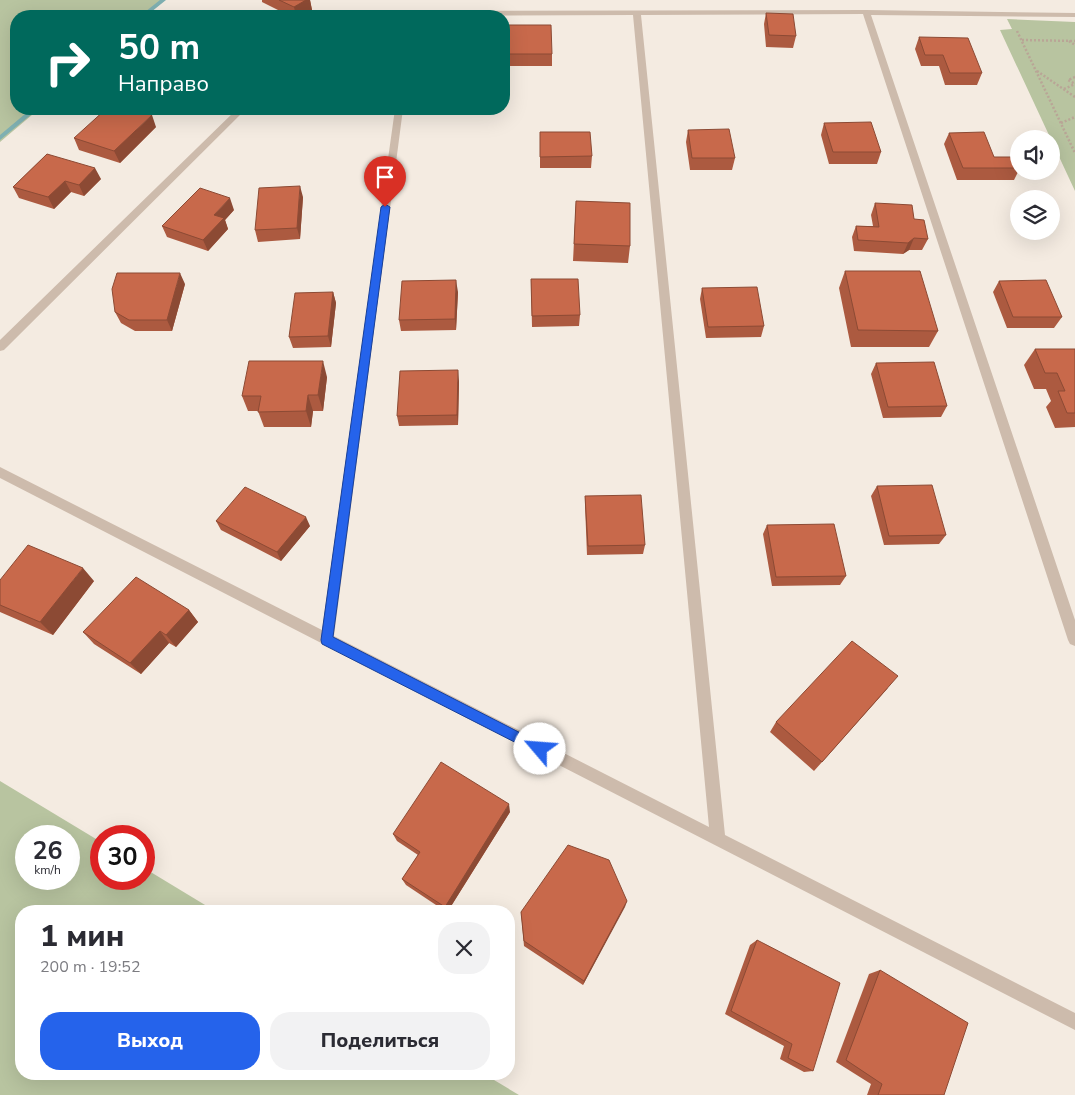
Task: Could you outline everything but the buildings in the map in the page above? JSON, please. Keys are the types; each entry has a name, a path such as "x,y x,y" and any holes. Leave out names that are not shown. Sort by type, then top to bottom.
{"street":[{"path":"866,12 1075,640"},
{"path":"510,14 866,12 1075,15"},
{"path":"637,13 718,840"},
{"path":"0,347 236,115"},
{"path":"327,640 398,115"},
{"path":"0,472 1075,1022"}],"path":[{"path":"1008,13 1075,153"},
{"path":"1022,40 1075,40"},
{"path":"1068,40 1075,44"},
{"path":"1036,71 1075,97"},
{"path":"1075,77 1068,80 1075,84"},
{"path":"1064,89 1075,84"},
{"path":"1061,123 1075,117"}],"green space":[{"path":"0,0 165,0 153,10 10,10 10,115 32,115 0,142"},
{"path":"1007,19 1075,22 1075,191 1060,159 1060,130 1047,130 1000,30 1012,29"},
{"path":"0,781 73,825 15,825 15,890 80,890 80,829 90,835 90,890 155,890 155,875 205,905 15,905 15,1080 494,1080 519,1095 0,1095"}],"waterway":[{"path":"150,10 163,0"},
{"path":"0,138 28,115"}],"route":[{"path":"385,207 327,640 540,749"}]}
